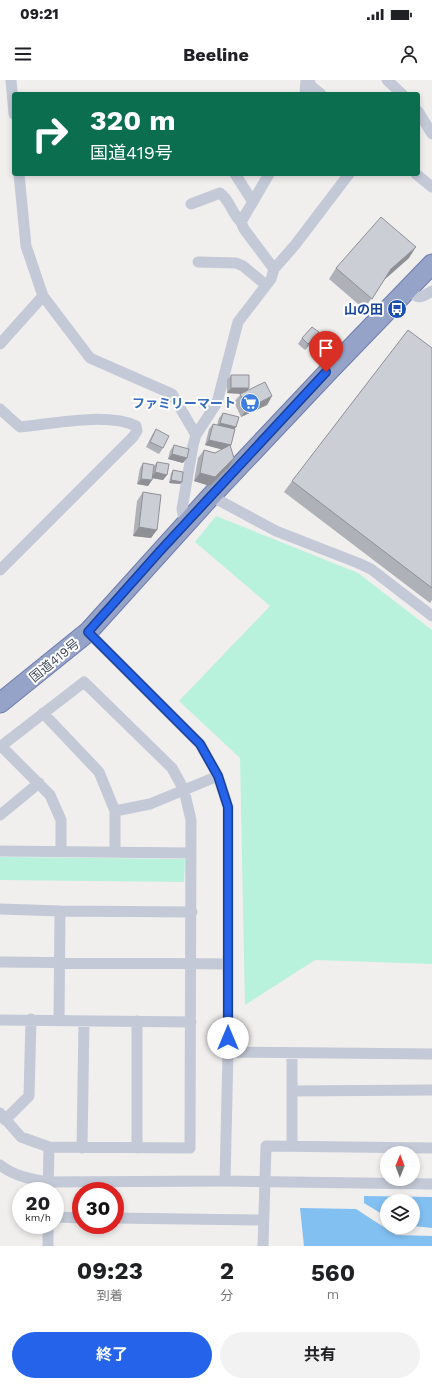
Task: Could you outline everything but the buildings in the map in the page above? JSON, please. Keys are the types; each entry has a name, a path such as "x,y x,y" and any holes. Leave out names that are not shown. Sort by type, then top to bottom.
{"highway":[{"name":"国道419号","path":"0,703 88,632 185,524 326,372 432,264"}],"street":[{"path":"11,80 12,92"},
{"path":"304,92 307,80"},
{"path":"307,80 311,86 318,92"},
{"path":"387,80 400,92"},
{"path":"420,114 432,134"},
{"path":"19,176 26,246 43,296 90,358 172,394 196,435"},
{"path":"236,176 253,202"},
{"path":"242,222 268,176"},
{"path":"185,524 182,509 193,445 196,435 218,399 238,322 271,279 274,269 295,245 347,176"},
{"path":"418,176 432,187"},
{"path":"191,204 220,193 224,195 237,218 242,222 244,229 274,269"},
{"path":"198,262 236,263 243,266 266,285"},
{"path":"408,290 416,297 420,298 432,291"},
{"path":"0,344 43,296"},
{"path":"0,409 20,427 109,419 136,426 137,431 133,437 0,570"},
{"path":"211,496 276,531 371,569 432,616"},
{"path":"88,632 200,744 218,776 228,807 228,1052 225,1181"},
{"path":"31,1019 29,1096 3,1116 21,1137 49,1147 190,1148 192,912 191,820 184,790 172,768 84,682 1,746 50,795 61,820 62,852"},
{"path":"43,713 99,772 115,811 115,852"},
{"path":"115,811 150,804 218,776"},
{"path":"0,815 39,783"},
{"path":"0,851 191,854"},
{"path":"0,909 192,912"},
{"path":"59,1020 60,911"},
{"path":"0,962 228,964"},
{"path":"0,1020 31,1019 191,1022"},
{"path":"82,1148 84,1020"},
{"path":"137,1021 137,1148"},
{"path":"228,1052 432,1054"},
{"path":"292,1053 292,1146"},
{"path":"292,1091 432,1090"},
{"path":"263,1246 266,1146 432,1148"},
{"path":"48,1182 49,1147"},
{"path":"0,1165 6,1170 37,1182"},
{"path":"64,1186 225,1181 432,1184"},
{"path":"124,1218 264,1220"},
{"path":"48,1234 48,1246"}],"green space":[{"path":"216,516 358,573 432,630 432,964 315,960 245,1005 240,758 179,701 270,606 195,542"},
{"path":"0,857 185,859 184,882 0,880"}],"water":[{"path":"364,1196 380,1196 380,1213 364,1203"},
{"path":"420,1197 432,1197 432,1228 420,1227"},
{"path":"300,1208 356,1209 380,1225 380,1234 432,1236 432,1246 304,1246"}],"place":[{"name":"山の田","path":"397,309"},
{"name":"ファミリーマート","path":"250,403"}],"route":[{"path":"228,1038 228,807 218,776 200,744 88,632 160,551 326,372"}]}
